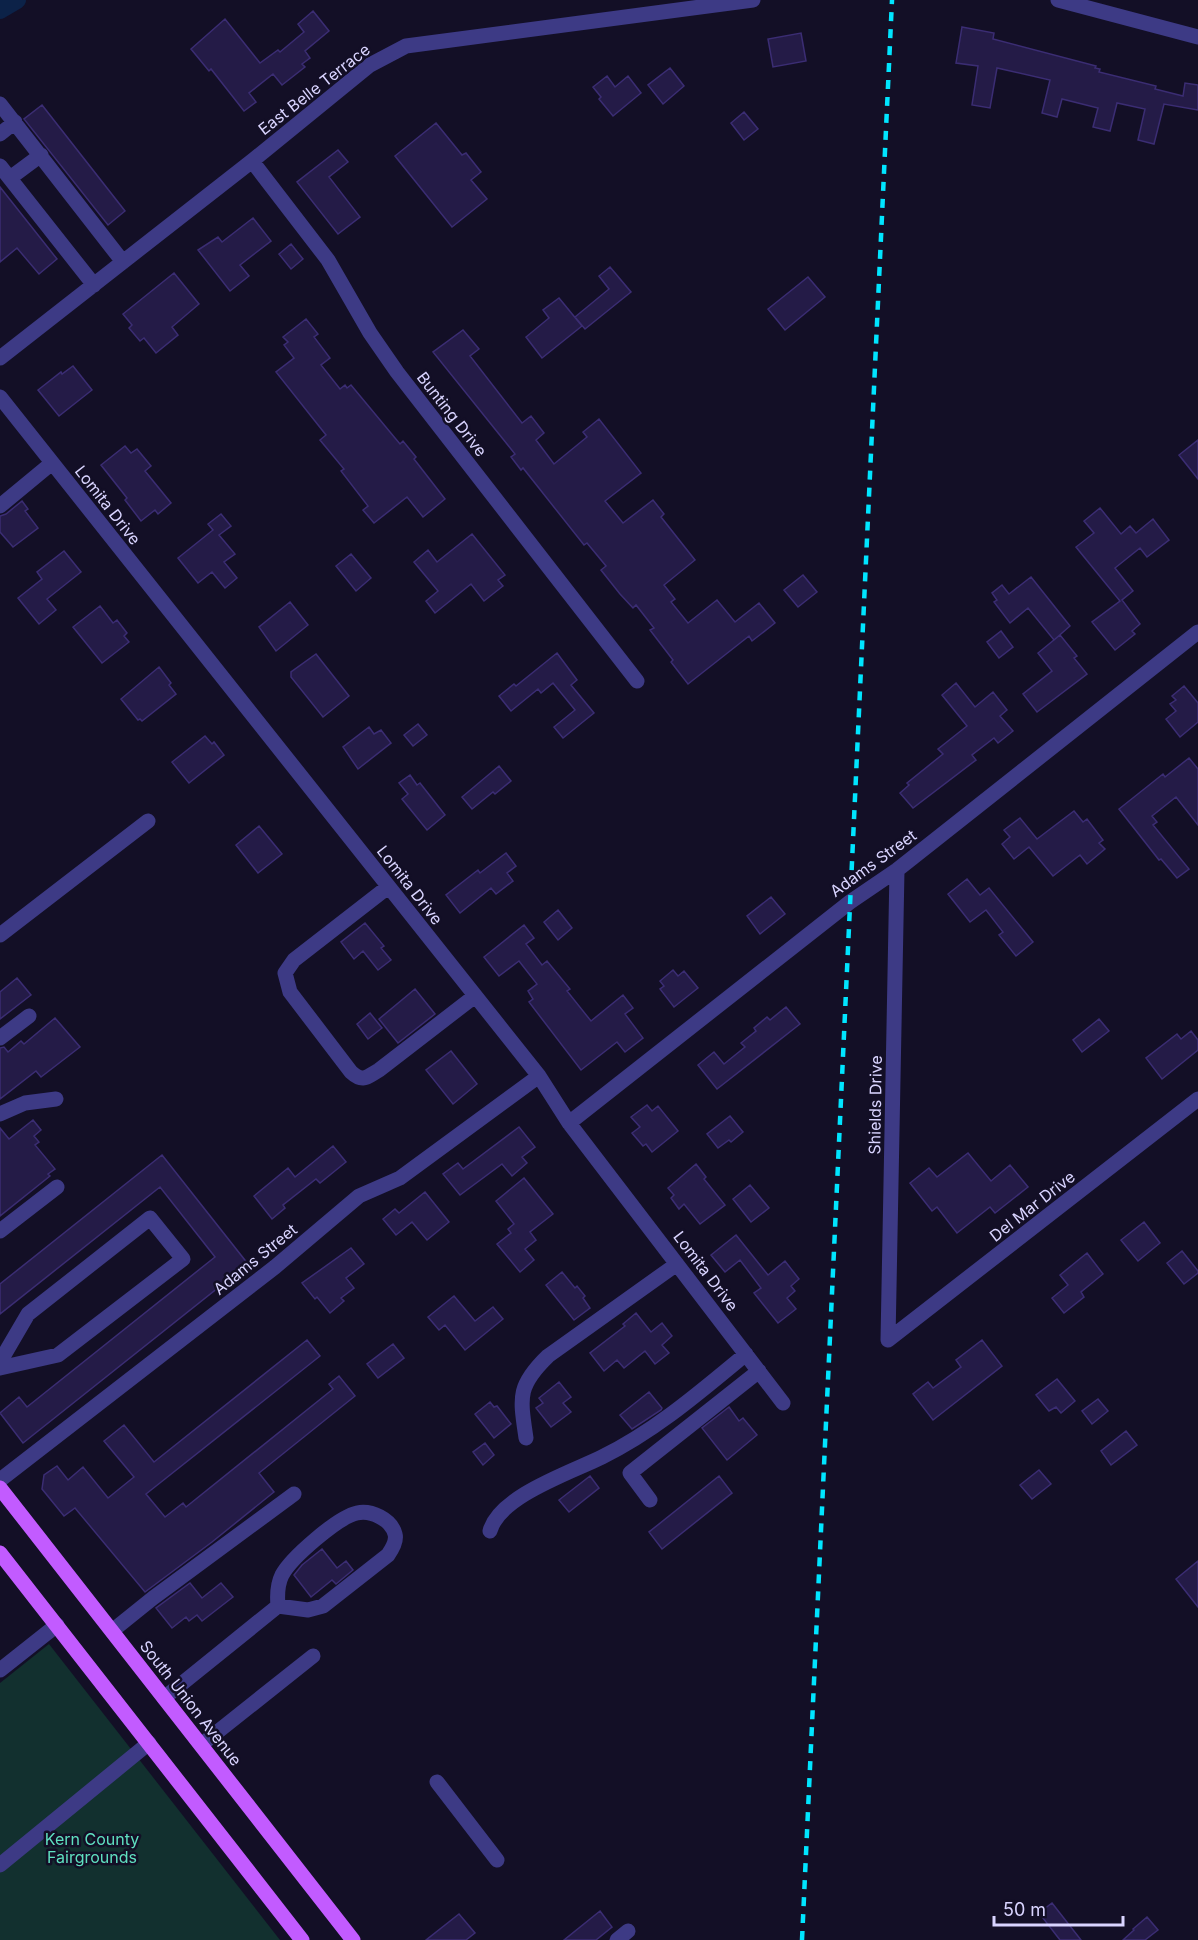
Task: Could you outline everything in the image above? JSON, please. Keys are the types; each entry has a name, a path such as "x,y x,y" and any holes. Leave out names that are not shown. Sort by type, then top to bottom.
{"main road":[{"name":"South Union Avenue","path":"0,1488 353,1940"},
{"path":"2,1558 57,1625 302,1940"}],"street":[{"name":"East Belle Terrace","path":"0,358 252,161 370,65 406,46 753,0"},
{"path":"1058,0 1198,37"},
{"path":"0,104 123,262"},
{"path":"0,134 15,122"},
{"path":"10,178 41,155"},
{"name":"Bunting Drive","path":"252,161 328,260 370,333 397,372 637,681"},
{"path":"0,166 94,285"},
{"name":"Lomita Drive","path":"0,397 538,1076 569,1123 783,1403"},
{"path":"0,506 52,463"},
{"name":"Adams Street","path":"569,1123 850,902 897,870 1198,632"},
{"path":"0,935 148,821"},
{"name":"Shields Drive","path":"888,1340 897,870"},
{"path":"388,887 294,960 285,973 290,992 351,1072 358,1078 365,1078 379,1070 475,996"},
{"path":"0,1038 29,1016"},
{"name":"Adams Street","path":"0,1480 275,1267 359,1196 400,1178 538,1076"},
{"path":"0,1114 25,1103 56,1099"},
{"name":"Del Mar Drive","path":"888,1340 1198,1099"},
{"path":"0,1231 57,1186"},
{"path":"0,1362 28,1314 150,1218 183,1259 58,1355 0,1368"},
{"path":"526,1438 521,1404 524,1387 533,1371 548,1356 677,1264"},
{"path":"490,1531 492,1523 526,1494 552,1479 639,1438 746,1354"},
{"path":"650,1500 630,1473 759,1371"},
{"path":"112,1631 294,1494"},
{"path":"164,1698 278,1606 308,1610 330,1602 388,1555 394,1545 395,1535 391,1527 384,1519 372,1514 358,1513 344,1518 326,1530 283,1573 278,1585 278,1606"},
{"path":"0,1670 57,1625"},
{"path":"201,1745 313,1656"},
{"path":"0,1865 149,1743"},
{"path":"437,1782 497,1860"}],"green space":[{"name":"Kern County Fairgrounds","path":"49,1644 280,1940 0,1940 0,1683"}],"building":[{"path":"313,11 329,31 305,51 310,58 302,64 305,67 282,85 273,74 249,93 256,102 244,111 211,69 209,71 191,49 225,19 260,63 278,50 280,52 304,32 298,24"},
{"path":"962,27 994,33 993,39 1096,66 1095,68 1100,69 1099,72 1156,86 1155,89 1183,96 1185,83 1198,85 1198,110 1164,104 1154,144 1138,140 1145,109 1117,103 1110,131 1093,127 1098,108 1062,99 1057,117 1042,113 1050,80 997,68 990,108 972,105 978,66 956,63"},
{"path":"801,33 806,61 773,67 768,39"},
{"path":"670,68 684,86 663,104 648,85"},
{"path":"607,76 615,87 628,76 641,93 613,116 599,99 601,97 593,87"},
{"path":"42,105 125,211 108,225 24,119"},
{"path":"744,112 758,129 744,140 731,123"},
{"path":"436,123 462,155 466,153 481,172 471,180 487,199 452,227 395,156"},
{"path":"338,150 348,162 329,177 360,217 338,234 297,182"},
{"path":"0,187 57,259 39,274 17,248 0,262"},
{"path":"253,218 271,241 240,265 249,276 230,291 198,250 218,237 222,242"},
{"path":"291,244 303,259 291,269 279,254"},
{"path":"610,267 631,292 585,329 575,317 609,289 599,276"},
{"path":"174,273 199,304 172,327 178,335 156,353 144,338 140,341 129,328 132,325 123,314"},
{"path":"808,277 825,297 785,330 768,309"},
{"path":"559,298 582,326 542,358 526,337 549,318 543,310"},
{"path":"306,319 318,334 314,337 330,358 321,365 340,389 345,385 347,388 351,385 400,444 403,441 445,499 423,517 407,497 374,523 363,510 368,506 341,471 344,469 320,440 326,435 276,372 294,358 284,345 288,342 283,337"},
{"path":"463,330 479,349 470,356 522,423 531,416 544,433 536,440 554,464 587,437 583,432 599,419 641,473 605,501 623,523 653,500 664,514 661,517 695,560 664,585 675,599 671,602 688,623 717,600 735,622 759,603 775,623 752,641 749,636 688,684 650,630 654,628 636,605 633,608 620,594 601,570 606,566 587,543 584,545 523,468 521,470 511,457 515,454 433,352"},
{"path":"73,366 92,390 59,416 38,390 61,372 62,374"},
{"path":"1198,440 1198,479 1179,455"},
{"path":"125,446 131,453 137,449 151,466 145,471 171,503 158,514 155,510 141,521 125,500 127,498 101,465"},
{"path":"22,501 28,509 25,511 38,528 13,547 0,532 0,516"},
{"path":"1100,508 1121,534 1130,526 1136,533 1153,519 1169,540 1147,557 1140,548 1115,568 1133,591 1122,600 1140,624 1132,631 1135,634 1115,650 1092,622 1120,601 1076,547 1094,533 1084,521"},
{"path":"221,514 231,526 219,535 235,554 224,562 237,578 225,588 212,572 198,583 178,558 213,530 208,524"},
{"path":"472,534 505,575 498,580 503,586 484,601 471,584 435,613 426,601 438,591 414,562 428,550 437,562"},
{"path":"64,551 81,572 47,599 56,610 39,624 18,598 42,579 37,572"},
{"path":"351,554 371,578 356,591 336,566"},
{"path":"803,575 817,592 798,607 784,590"},
{"path":"1031,577 1070,626 1054,640 1028,608 1010,623 994,602 997,600 992,593 1002,585 1009,594"},
{"path":"290,602 308,625 276,651 259,627"},
{"path":"100,606 113,623 117,620 127,633 124,636 129,642 102,663 73,627"},
{"path":"1001,631 1013,647 999,658 987,642"},
{"path":"1060,635 1077,656 1074,658 1087,674 1037,712 1023,694 1052,671 1038,653"},
{"path":"557,653 577,680 571,685 594,713 563,738 554,727 575,710 553,683 541,693 538,689 511,711 499,696 514,684 516,686"},
{"path":"316,654 349,696 323,717 291,677 291,672"},
{"path":"159,667 176,694 142,721 138,720 121,699"},
{"path":"956,683 975,707 993,692 1007,710 1000,716 1013,731 998,743 994,738 972,755 976,760 913,808 900,793 909,785 907,783 943,754 938,749 967,726 942,695"},
{"path":"1184,686 1198,703 1198,722 1180,737 1166,719 1176,711 1170,704 1176,700 1172,696"},
{"path":"418,724 427,735 413,746 404,735"},
{"path":"369,727 374,734 381,730 391,743 358,769 343,747"},
{"path":"205,736 212,744 214,742 224,755 189,783 172,762"},
{"path":"1189,758 1198,769 1198,825 1176,797 1152,816 1157,822 1153,825 1189,869 1177,878 1161,859 1159,860 1119,809 1163,774 1165,777"},
{"path":"499,766 511,781 472,809 462,797"},
{"path":"410,775 417,785 420,783 445,815 427,830 402,799 408,794 399,783"},
{"path":"1074,811 1083,822 1087,819 1103,840 1099,843 1105,849 1087,864 1080,855 1053,876 1029,847 1014,859 1002,844 1010,837 1004,830 1020,818 1037,839"},
{"path":"259,826 282,854 258,873 236,845"},
{"path":"506,853 516,866 507,873 513,881 496,894 491,888 460,913 446,895 478,870 480,873"},
{"path":"967,879 980,895 989,888 1033,942 1016,956 999,935 1003,932 986,910 970,922 948,894"},
{"path":"771,897 785,914 760,934 747,916"},
{"path":"558,910 572,928 558,940 544,922"},
{"path":"365,923 384,946 381,948 391,960 378,970 363,951 354,959 341,942"},
{"path":"524,925 534,938 526,944 542,965 547,961 570,989 567,991 591,1021 623,995 633,1008 625,1014 643,1038 625,1052 617,1042 581,1070 529,1002 533,999 528,991 537,984 519,961 499,976 484,957"},
{"path":"673,970 678,976 684,971 698,988 674,1007 660,989 664,986 660,981"},
{"path":"17,978 31,995 0,1019 0,992"},
{"path":"415,989 435,1014 398,1043 379,1019"},
{"path":"786,1007 800,1024 717,1089 698,1065 714,1052 724,1064 745,1047 741,1043 756,1031 754,1028 767,1017 770,1020"},
{"path":"370,1013 382,1028 368,1039 357,1024"},
{"path":"55,1018 80,1047 41,1077 36,1071 0,1099 0,1048 4,1047 8,1052 21,1041 24,1044"},
{"path":"1099,1019 1109,1031 1082,1052 1073,1040"},
{"path":"1191,1031 1198,1040 1198,1050 1162,1079 1146,1058 1177,1034 1181,1039"},
{"path":"451,1051 477,1084 453,1104 426,1070"},
{"path":"647,1105 652,1111 658,1106 678,1131 652,1152 646,1144 643,1146 632,1133 640,1127 631,1117"},
{"path":"730,1116 743,1132 731,1142 729,1140 718,1148 707,1134"},
{"path":"33,1120 41,1130 34,1136 39,1142 35,1145 55,1169 48,1174 50,1176 0,1216 0,1128 9,1139"},
{"path":"519,1127 535,1147 522,1157 527,1163 512,1176 502,1164 460,1195 443,1174 458,1163 463,1169"},
{"path":"333,1146 346,1162 320,1183 316,1179 283,1205 285,1208 272,1219 254,1196 288,1168 295,1177"},
{"path":"968,1153 991,1181 1010,1165 1028,1187 995,1213 990,1207 957,1233 937,1207 932,1211 910,1183 929,1168 937,1177"},
{"path":"162,1155 248,1264 23,1443 0,1413 19,1397 27,1407 215,1257 160,1187 0,1314 0,1284"},
{"path":"696,1164 706,1177 704,1179 725,1205 700,1224 684,1204 679,1209 671,1198 674,1195 668,1188"},
{"path":"524,1178 553,1214 530,1232 536,1240 525,1249 534,1260 520,1272 497,1244 511,1233 508,1229 514,1224 496,1201"},
{"path":"750,1185 769,1208 751,1222 733,1199"},
{"path":"425,1192 449,1222 427,1240 412,1222 396,1235 383,1219 395,1209 399,1213"},
{"path":"1144,1222 1160,1243 1138,1261 1121,1240"},
{"path":"736,1235 768,1275 785,1261 799,1279 791,1286 795,1291 787,1298 796,1309 778,1323 754,1293 761,1288 740,1260 725,1272 711,1255"},
{"path":"351,1248 364,1264 346,1278 354,1288 341,1298 344,1301 330,1313 302,1283"},
{"path":"1182,1251 1198,1271 1184,1284 1167,1263"},
{"path":"1087,1253 1103,1274 1081,1292 1084,1297 1064,1313 1052,1298 1068,1285 1060,1275"},
{"path":"562,1272 585,1296 583,1298 590,1308 574,1320 546,1285"},
{"path":"454,1296 475,1321 493,1307 503,1319 465,1350 445,1325 439,1330 428,1317"},
{"path":"636,1313 651,1332 662,1323 672,1336 662,1345 669,1353 655,1364 645,1351 624,1368 617,1360 604,1371 590,1353 625,1326 623,1324"},
{"path":"307,1340 320,1356 146,1494 165,1517 183,1503 186,1507 333,1389 329,1384 339,1376 355,1396 259,1473 274,1492 145,1592 75,1508 64,1516 42,1489 44,1475 57,1466 68,1480 83,1467 108,1498 134,1477 104,1441 124,1425 154,1462"},
{"path":"982,1340 1002,1366 933,1420 913,1394 928,1382 933,1388 961,1367 956,1360"},
{"path":"393,1344 404,1358 378,1378 367,1364"},
{"path":"1057,1379 1075,1401 1061,1413 1056,1407 1049,1411 1036,1395"},
{"path":"559,1382 571,1397 563,1403 571,1412 551,1427 536,1408 543,1403 539,1398"},
{"path":"649,1392 662,1408 632,1429 620,1415"},
{"path":"1098,1399 1108,1411 1092,1424 1082,1411"},
{"path":"490,1402 494,1407 497,1406 511,1424 494,1438 475,1414"},
{"path":"729,1407 739,1421 743,1418 757,1435 727,1460 702,1428"},
{"path":"1126,1431 1137,1445 1111,1465 1101,1451"},
{"path":"485,1443 494,1455 483,1465 473,1452"},
{"path":"1039,1470 1051,1484 1032,1499 1020,1485"},
{"path":"590,1476 599,1488 569,1512 559,1500"},
{"path":"719,1476 732,1493 662,1549 649,1532"},
{"path":"322,1549 337,1568 346,1561 353,1570 336,1584 332,1580 311,1597 294,1575 302,1565"},
{"path":"1198,1561 1198,1607 1176,1579"},
{"path":"190,1583 202,1598 221,1583 233,1597 202,1621 197,1615 189,1621 186,1617 172,1628 156,1608"},
{"path":"1052,1903 1081,1940 1060,1940 1039,1913"},
{"path":"600,1911 612,1927 596,1940 564,1940"},
{"path":"459,1914 475,1933 466,1940 426,1940"},
{"path":"1147,1917 1158,1930 1145,1940 1123,1940 1133,1929"}],"waterway":[{"path":"0,10 17,0"}],"railway":[{"path":"802,1940 892,0"}]}
